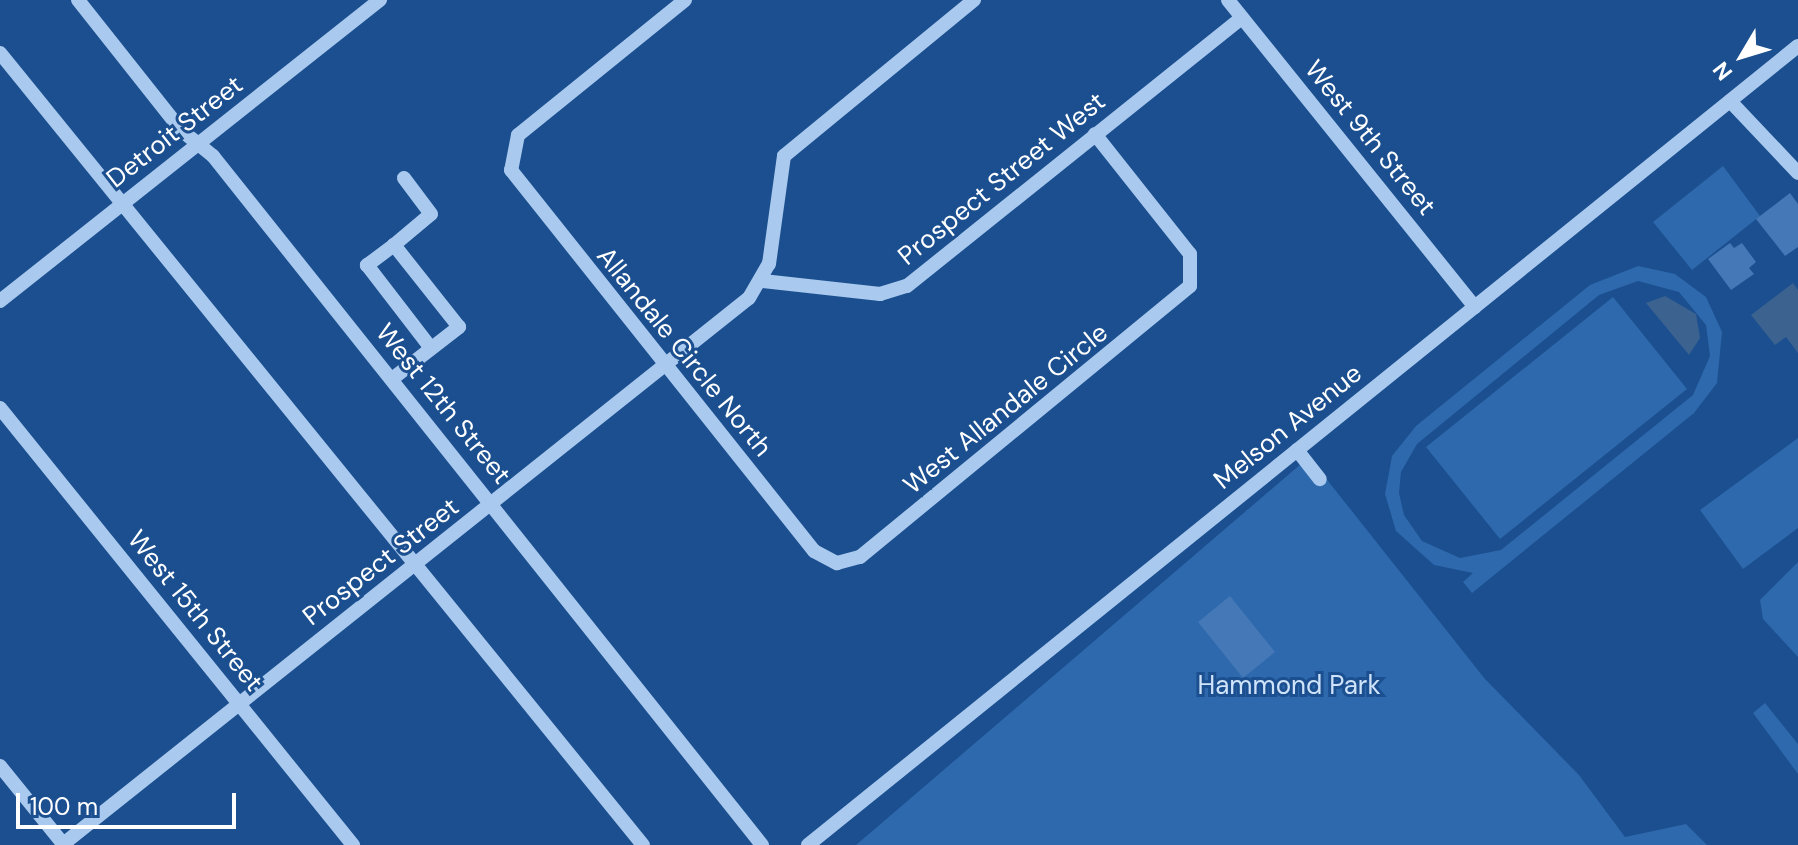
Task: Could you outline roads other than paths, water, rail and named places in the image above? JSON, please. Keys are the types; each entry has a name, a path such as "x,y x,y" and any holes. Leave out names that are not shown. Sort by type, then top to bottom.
{"street":[{"name":"West 12th Street","path":"78,0 181,130 199,144 392,379 762,845"},
{"name":"Detroit Street","path":"0,301 199,144 364,5 380,0"},
{"name":"Allandale Circle North","path":"685,0 518,135 509,158 516,181 814,551 837,563"},
{"path":"763,281 784,156 974,0"},
{"name":"West 9th Street","path":"1228,0 1475,307"},
{"name":"Prospect Street West","path":"763,281 893,293 1242,18"},
{"name":"Melson Avenue","path":"808,845 1798,46"},
{"path":"0,53 643,845"},
{"path":"1730,101 1798,173"},
{"name":"West Allandale Circle","path":"837,563 860,557 1183,296 1194,276 1190,254 1095,134"},
{"path":"404,178 431,214 367,265 431,348"},
{"path":"392,379 459,327 394,245"},
{"name":"Prospect Street","path":"63,845 493,504 763,281"},
{"name":"West 15th Street","path":"0,408 353,845"},
{"path":"1297,450 1320,479"},
{"path":"0,766 63,845"}],"park label":[{"name":"Hammond Park","path":"1289,686"}]}
